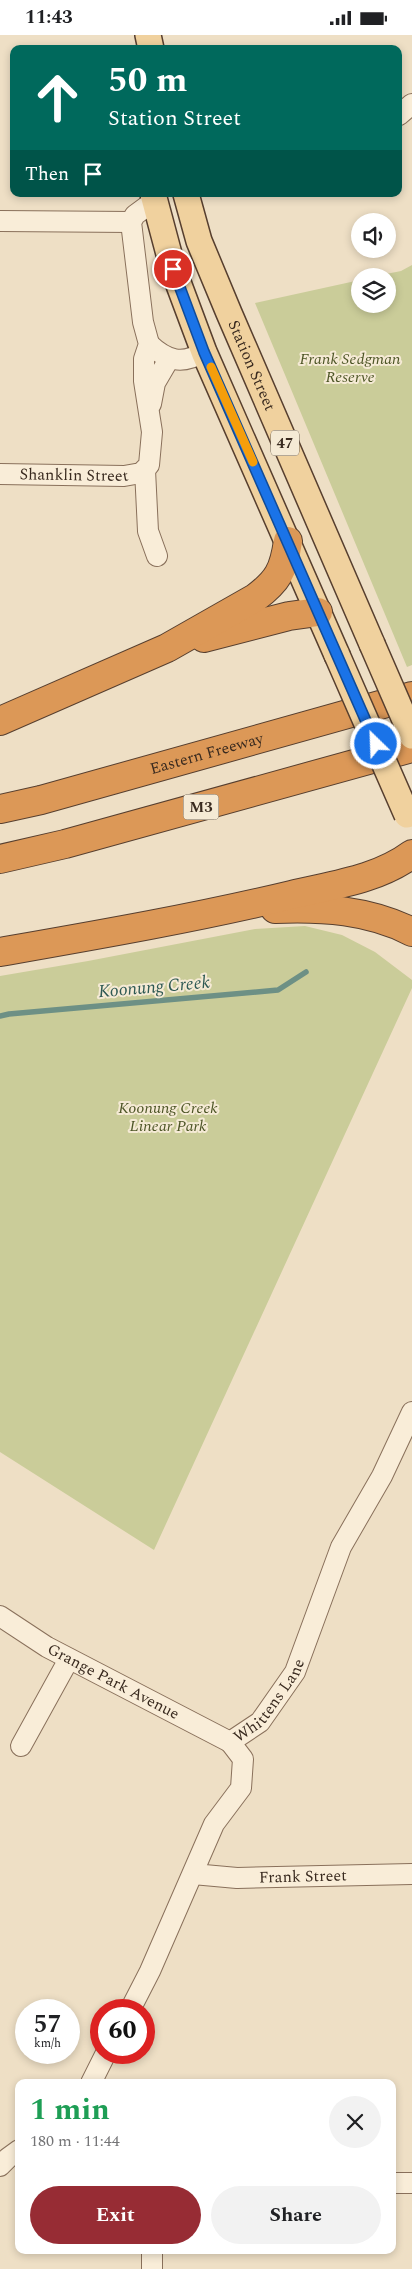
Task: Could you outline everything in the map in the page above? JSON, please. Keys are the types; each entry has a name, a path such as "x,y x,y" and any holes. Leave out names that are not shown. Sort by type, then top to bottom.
{"highway":[{"path":"0,721 167,648 255,598 267,589 280,574 288,541"},
{"path":"167,648 289,616 318,612"},
{"name":"Eastern Freeway","path":"0,809 60,795 412,696"},
{"name":"M3","path":"0,859 65,844 412,748"},
{"path":"0,952 207,915 354,881 401,862 412,853"},
{"path":"207,915 288,909 326,910 386,920 412,932"}],"main road":[{"path":"154,198 189,204"},
{"name":"47","path":"154,198 173,269 204,352 409,821"},
{"name":"Station Street","path":"189,204 199,241 228,313 372,644"},
{"path":"199,241 204,290 212,320 212,335 204,352"},
{"path":"318,612 336,615 353,624 372,644"},
{"name":"47","path":"372,644 412,736"}],"street":[{"path":"402,112 412,104"},
{"path":"154,198 135,215 131,222 143,322 149,344 157,352 169,359 194,358 204,352"},
{"path":"0,221 131,222"},
{"path":"149,344 144,359 144,381 150,411 152,449 146,470 148,531 157,556"},
{"path":"150,411 156,383 169,359"},
{"name":"Shanklin Street","path":"0,474 108,477 136,475 146,470"},
{"name":"Whittens Lane","path":"136,1999 150,1971 214,1824 240,1788 243,1759 230,1743 260,1722 295,1672 341,1547 382,1476 412,1412"},
{"name":"Grange Park Avenue","path":"0,1616 47,1647 230,1743"},
{"path":"21,1745 69,1659"},
{"name":"Frank Street","path":"193,1874 237,1878 412,1874"},
{"path":"93,2079 100,2064"},
{"path":"0,2166 15,2154"},
{"path":"396,2183 412,2183"},
{"path":"152,2254 152,2269"}],"green space":[{"name":"Frank Sedgman Reserve","path":"412,265 412,665 407,667 255,303 351,282 351,313 396,313 396,272"},
{"name":"Koonung Creek Linear Park","path":"305,926 342,935 375,952 412,980 412,988 154,1550 0,1452 0,976 255,929"}],"waterway":[{"name":"Koonung Creek","path":"0,1016 278,990 306,972"}],"slow traffic":[{"path":"211,367 253,462"}],"route":[{"path":"173,269 204,352 376,744"}]}
